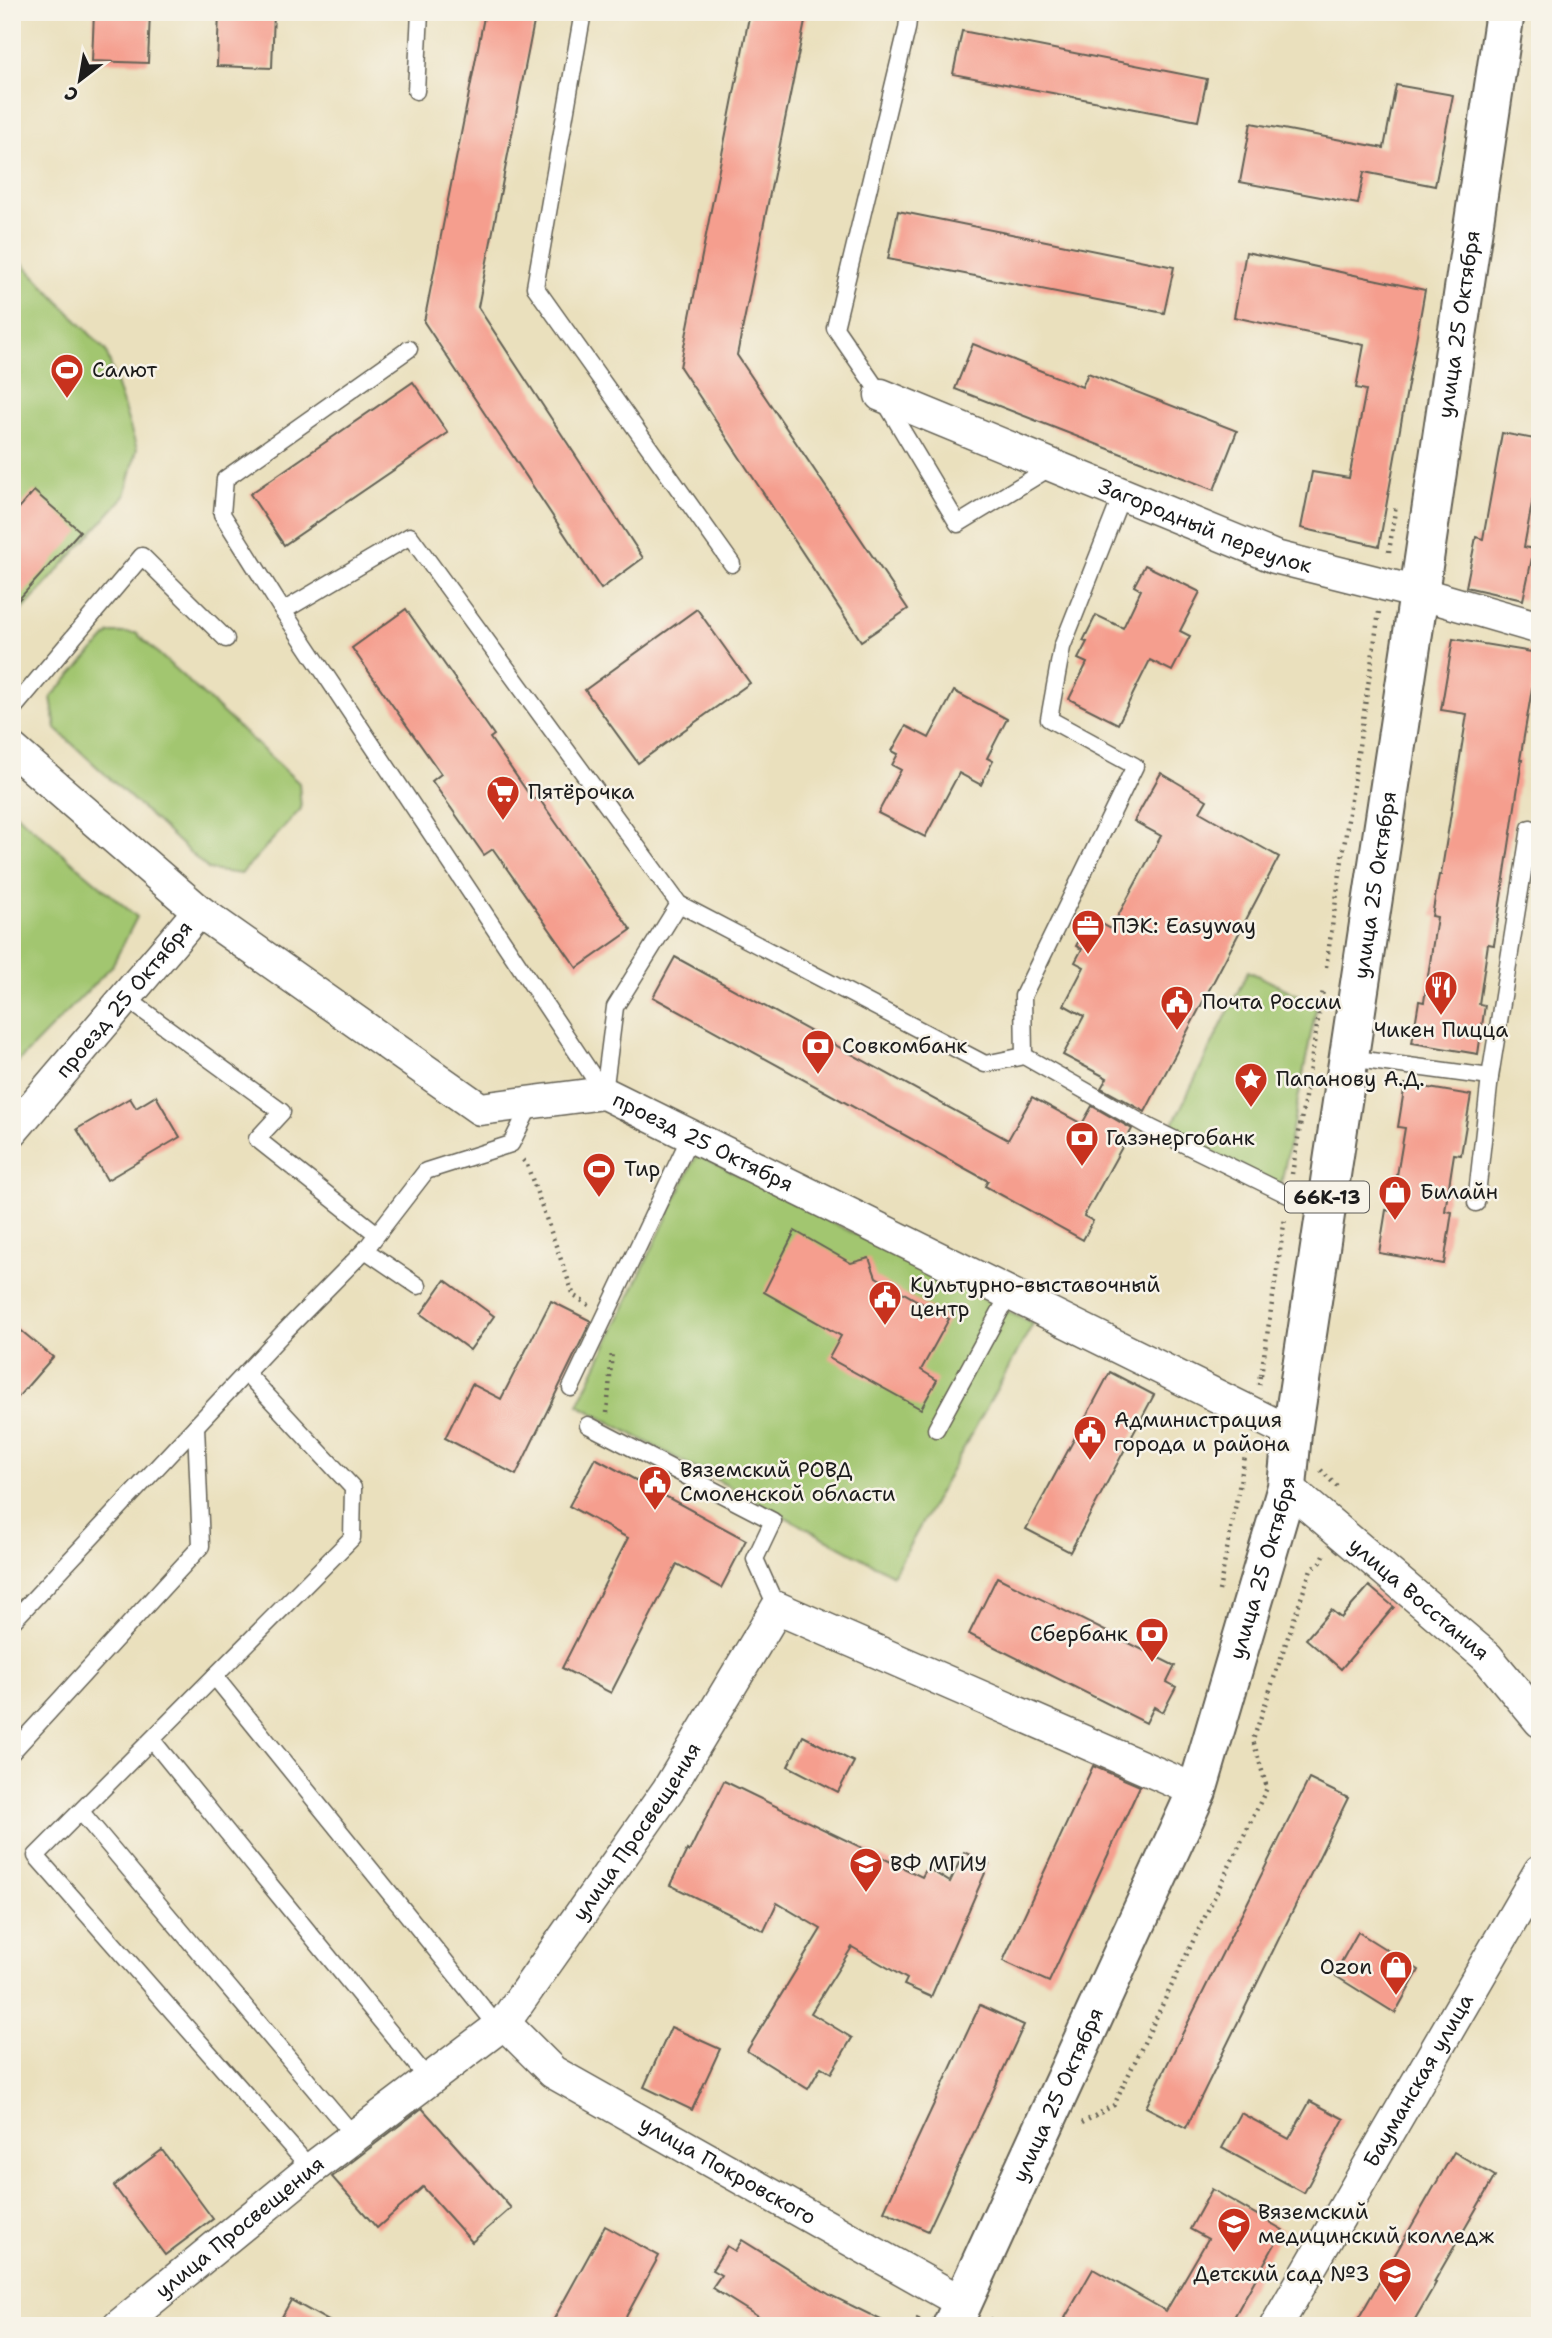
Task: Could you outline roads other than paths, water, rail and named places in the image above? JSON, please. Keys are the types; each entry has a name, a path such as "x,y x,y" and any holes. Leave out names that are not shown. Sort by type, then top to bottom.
{"main road":[{"name":"улица 25 Октября","path":"976,2314 1197,1791 1302,1476 1292,1433 1504,12"}],"street":[{"name":"Загородный переулок","path":"881,395 1275,558 1539,622"},
{"path":"12,748 199,911"},
{"name":"проезд 25 Октября","path":"12,1131 199,911 480,1109 604,1093 1292,1433"},
{"name":"улица Восстания","path":"1302,1476 1334,1528 1487,1657 1540,1721"},
{"path":"777,1608 1197,1791"},
{"name":"улица Просвещения","path":"119,2326 311,2169 501,2026 668,1790 777,1608"},
{"name":"Бауманская улица","path":"1276,2326 1540,1871"},
{"name":"улица Покровского","path":"501,2026 553,2072 976,2314"}],"lane":[{"path":"416,91 420,12"},
{"path":"583,12 535,287 732,564"},
{"path":"909,12 835,328 881,395 958,524 1053,466"},
{"path":"409,349 225,479 222,514 283,611 604,1093"},
{"path":"1024,1056 1023,996 1135,766 1049,719 1062,647 1122,495"},
{"path":"283,611 410,536 679,904 985,1064 1024,1056 1151,1128 1325,1213"},
{"path":"12,710 142,556 226,639"},
{"path":"1476,1203 1490,1077 1530,828"},
{"path":"604,1093 615,1007 679,904"},
{"path":"126,998 282,1112 257,1139 377,1234"},
{"path":"1349,1058 1490,1077"},
{"path":"12,1622 365,1250 426,1171 511,1144 532,1102"},
{"path":"571,1388 691,1135"},
{"path":"365,1250 418,1286"},
{"path":"936,1429 1010,1293"},
{"path":"246,1373 353,1488 352,1538 36,1856 311,2169"},
{"path":"587,1425 773,1521 755,1559 777,1608"},
{"path":"12,1752 201,1546 196,1426"},
{"path":"215,1677 501,2026"},
{"path":"152,1740 429,2080"},
{"path":"81,1812 355,2136"}],"place":[{"name":"Салют","path":"67,400"},
{"name":"Пятёрочка","path":"503,822"},
{"name":"ПЭК: Easyway","path":"1088,956"},
{"name":"Чикен Пицца","path":"1441,1017"},
{"name":"Почта России","path":"1177,1032"},
{"name":"Совкомбанк","path":"818,1076"},
{"name":"Папанову А.Д.","path":"1251,1109"},
{"name":"Газэнергобанк","path":"1082,1168"},
{"name":"Тир","path":"599,1199"},
{"name":"Билайн","path":"1395,1222"},
{"name":"Культурно-выставочный центр","path":"885,1327"},
{"name":"Администрация города и района","path":"1090,1462"},
{"name":"Вяземский РОВД Смоленской области","path":"655,1512"},
{"name":"Сбербанк","path":"1152,1664"},
{"name":"ВФ МГИУ","path":"866,1894"},
{"name":"Ozon","path":"1396,1997"},
{"name":"Вяземский медицинский колледж","path":"1234,2254"},
{"name":"Детский сад №3","path":"1395,2304"}]}
